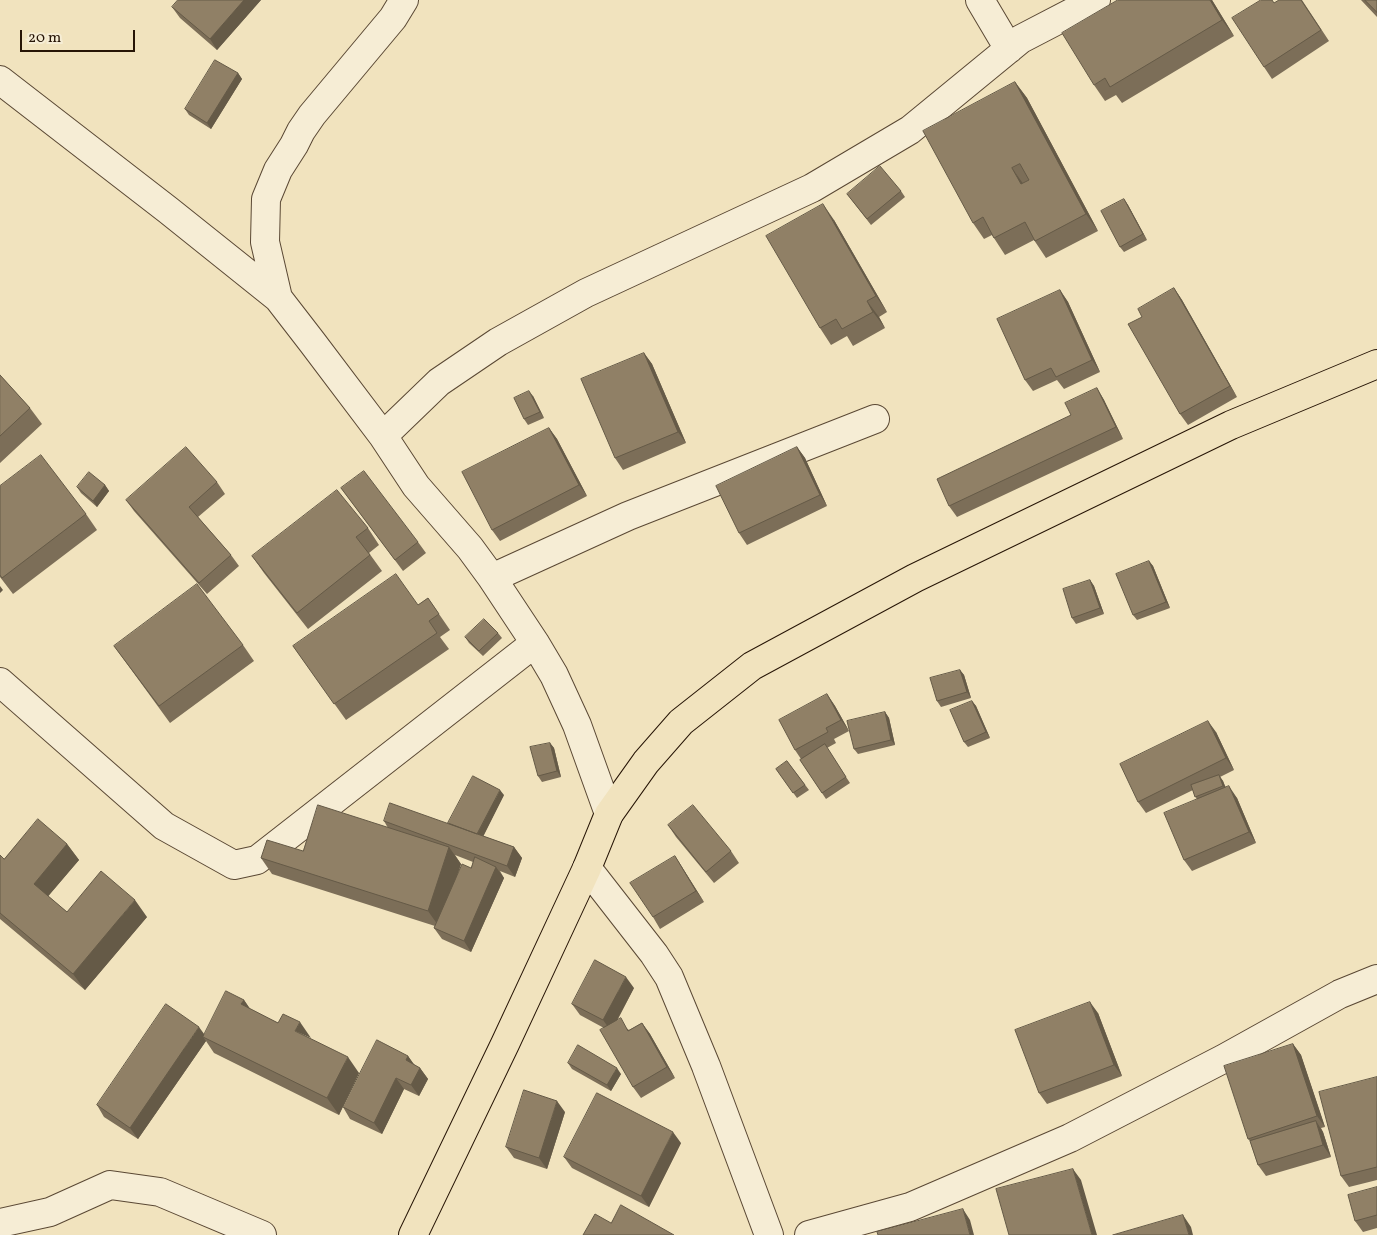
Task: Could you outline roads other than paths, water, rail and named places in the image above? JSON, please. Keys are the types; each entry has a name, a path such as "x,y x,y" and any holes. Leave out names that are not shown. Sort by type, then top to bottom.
{"main road":[{"path":"413,1235 587,868 609,814 646,762 681,722 752,666 916,578 1214,434 1377,364"}],"street":[{"path":"278,298 266,242 266,199 278,170 312,115 393,18 404,0"},
{"path":"980,0 1009,48"},
{"path":"383,436 440,382 498,342 586,293 812,188 910,130 1021,39 1096,0"},
{"path":"0,80 278,298 383,436 416,486 470,548 535,643 554,676 576,725 609,814"},
{"path":"492,578 628,516 874,419"},
{"path":"0,682 164,826 234,865 257,860 535,643"},
{"path":"587,868 654,954 669,977 706,1066 769,1235"},
{"path":"808,1235 910,1207 1070,1138 1223,1059 1340,994 1377,979"},
{"path":"0,1223 50,1212 110,1185 160,1192 262,1235"}]}
